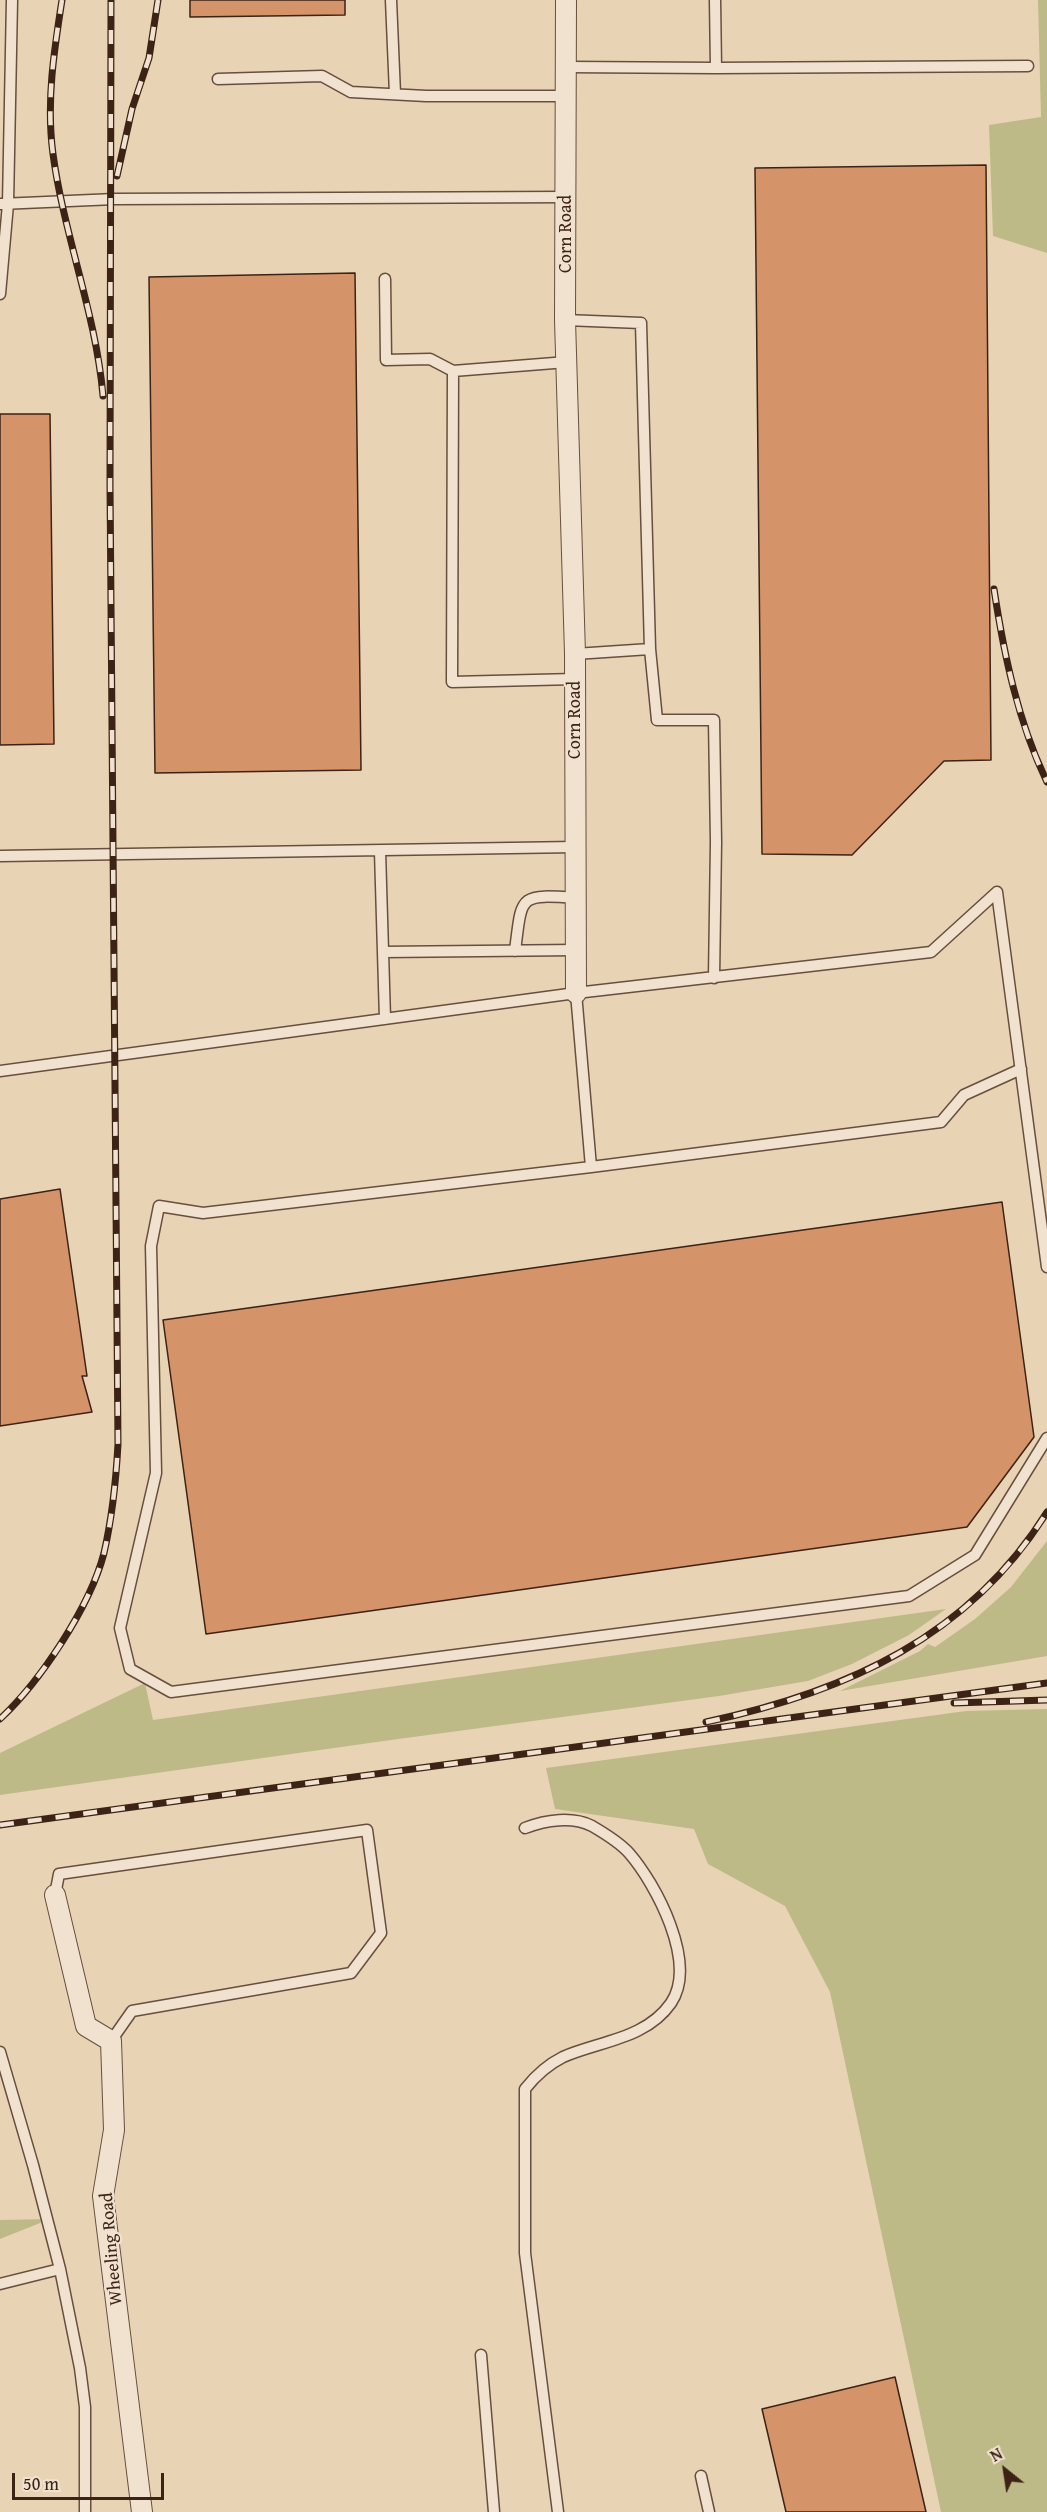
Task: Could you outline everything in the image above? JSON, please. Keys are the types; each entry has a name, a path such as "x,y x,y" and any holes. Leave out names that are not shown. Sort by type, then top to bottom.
{"street":[{"name":"Corn Road","path":"566,0 565,320 575,654 576,993"},
{"path":"55,1896 86,2026 111,2041"},
{"name":"Wheeling Road","path":"111,2041 114,2130 103,2196 142,2512"}],"lane":[{"path":"0,294 12,0"},
{"path":"391,0 394,94"},
{"path":"715,0 716,68"},
{"path":"567,67 1028,66"},
{"path":"218,79 322,76 351,92 567,96"},
{"path":"4,204 127,199 566,197"},
{"path":"385,279 386,360 430,359 453,371 567,362"},
{"path":"565,320 641,323 650,649 657,720 714,720 716,843 714,978"},
{"path":"453,371 452,682 575,679"},
{"path":"575,654 650,649"},
{"path":"0,856 575,847"},
{"path":"380,851 385,1019"},
{"path":"0,1071 576,993 931,952 997,892 1047,1267"},
{"path":"515,951 520,913 529,900 537,896 576,898"},
{"path":"383,952 576,950"},
{"path":"576,993 591,1167"},
{"path":"1021,1069 964,1095 941,1122 591,1167 203,1213 159,1206 151,1246 156,1473 120,1628 130,1669 171,1692 909,1596 975,1555 1047,1438"},
{"path":"525,1828 545,1820 574,1821 590,1826 627,1851 658,1895 679,1955 679,1982 672,2001 655,2021 629,2035 564,2057 541,2070 525,2088 525,2253 558,2512"},
{"path":"55,1896 59,1874 367,1830 381,1933 351,1973 132,2011 111,2041"},
{"path":"0,2052 60,2269 80,2368 85,2407 85,2512"},
{"path":"0,2284 60,2269"},
{"path":"481,2355 494,2512"},
{"path":"701,2476 709,2512"}],"shaded area":[{"path":"1038,0 1047,0 1047,253 993,236 989,125 1041,117"},
{"path":"1047,1541 1047,1656 840,1691 920,1651 928,1644 935,1647 975,1619 1011,1587"},
{"path":"946,1609 909,1635 852,1664 808,1681 719,1696 0,1795 0,1753 145,1683 153,1720"},
{"path":"1047,1709 1047,2512 941,2512 830,1992 785,1906 708,1864 694,1829 555,1809 546,1768 966,1711"},
{"path":"50,2219 0,2239 0,2220"}],"building":[{"path":"190,0 345,0 345,15 190,17"},
{"path":"986,165 991,760 944,761 852,855 762,854 755,168"},
{"path":"355,273 361,770 155,773 149,277"},
{"path":"0,414 50,414 54,744 0,745"},
{"path":"60,1189 87,1376 82,1376 92,1412 0,1426 0,1199"},
{"path":"1002,1202 1034,1437 967,1527 206,1634 163,1320"},
{"path":"895,2377 926,2512 786,2512 762,2409"}],"railway":[{"path":"62,0 54,57 51,135 64,215 94,335 103,396"},
{"path":"0,1719 31,1685 62,1642 97,1574 104,1553 111,1513 118,1444 110,485 111,0"},
{"path":"117,176 132,109 149,58 158,0"},
{"path":"994,589 1013,688 1028,736 1047,782"},
{"path":"706,1722 807,1694 855,1675 900,1653 942,1625 981,1593 1016,1556 1047,1512"},
{"path":"0,1825 1047,1683"},
{"path":"954,1703 1047,1700"}]}
